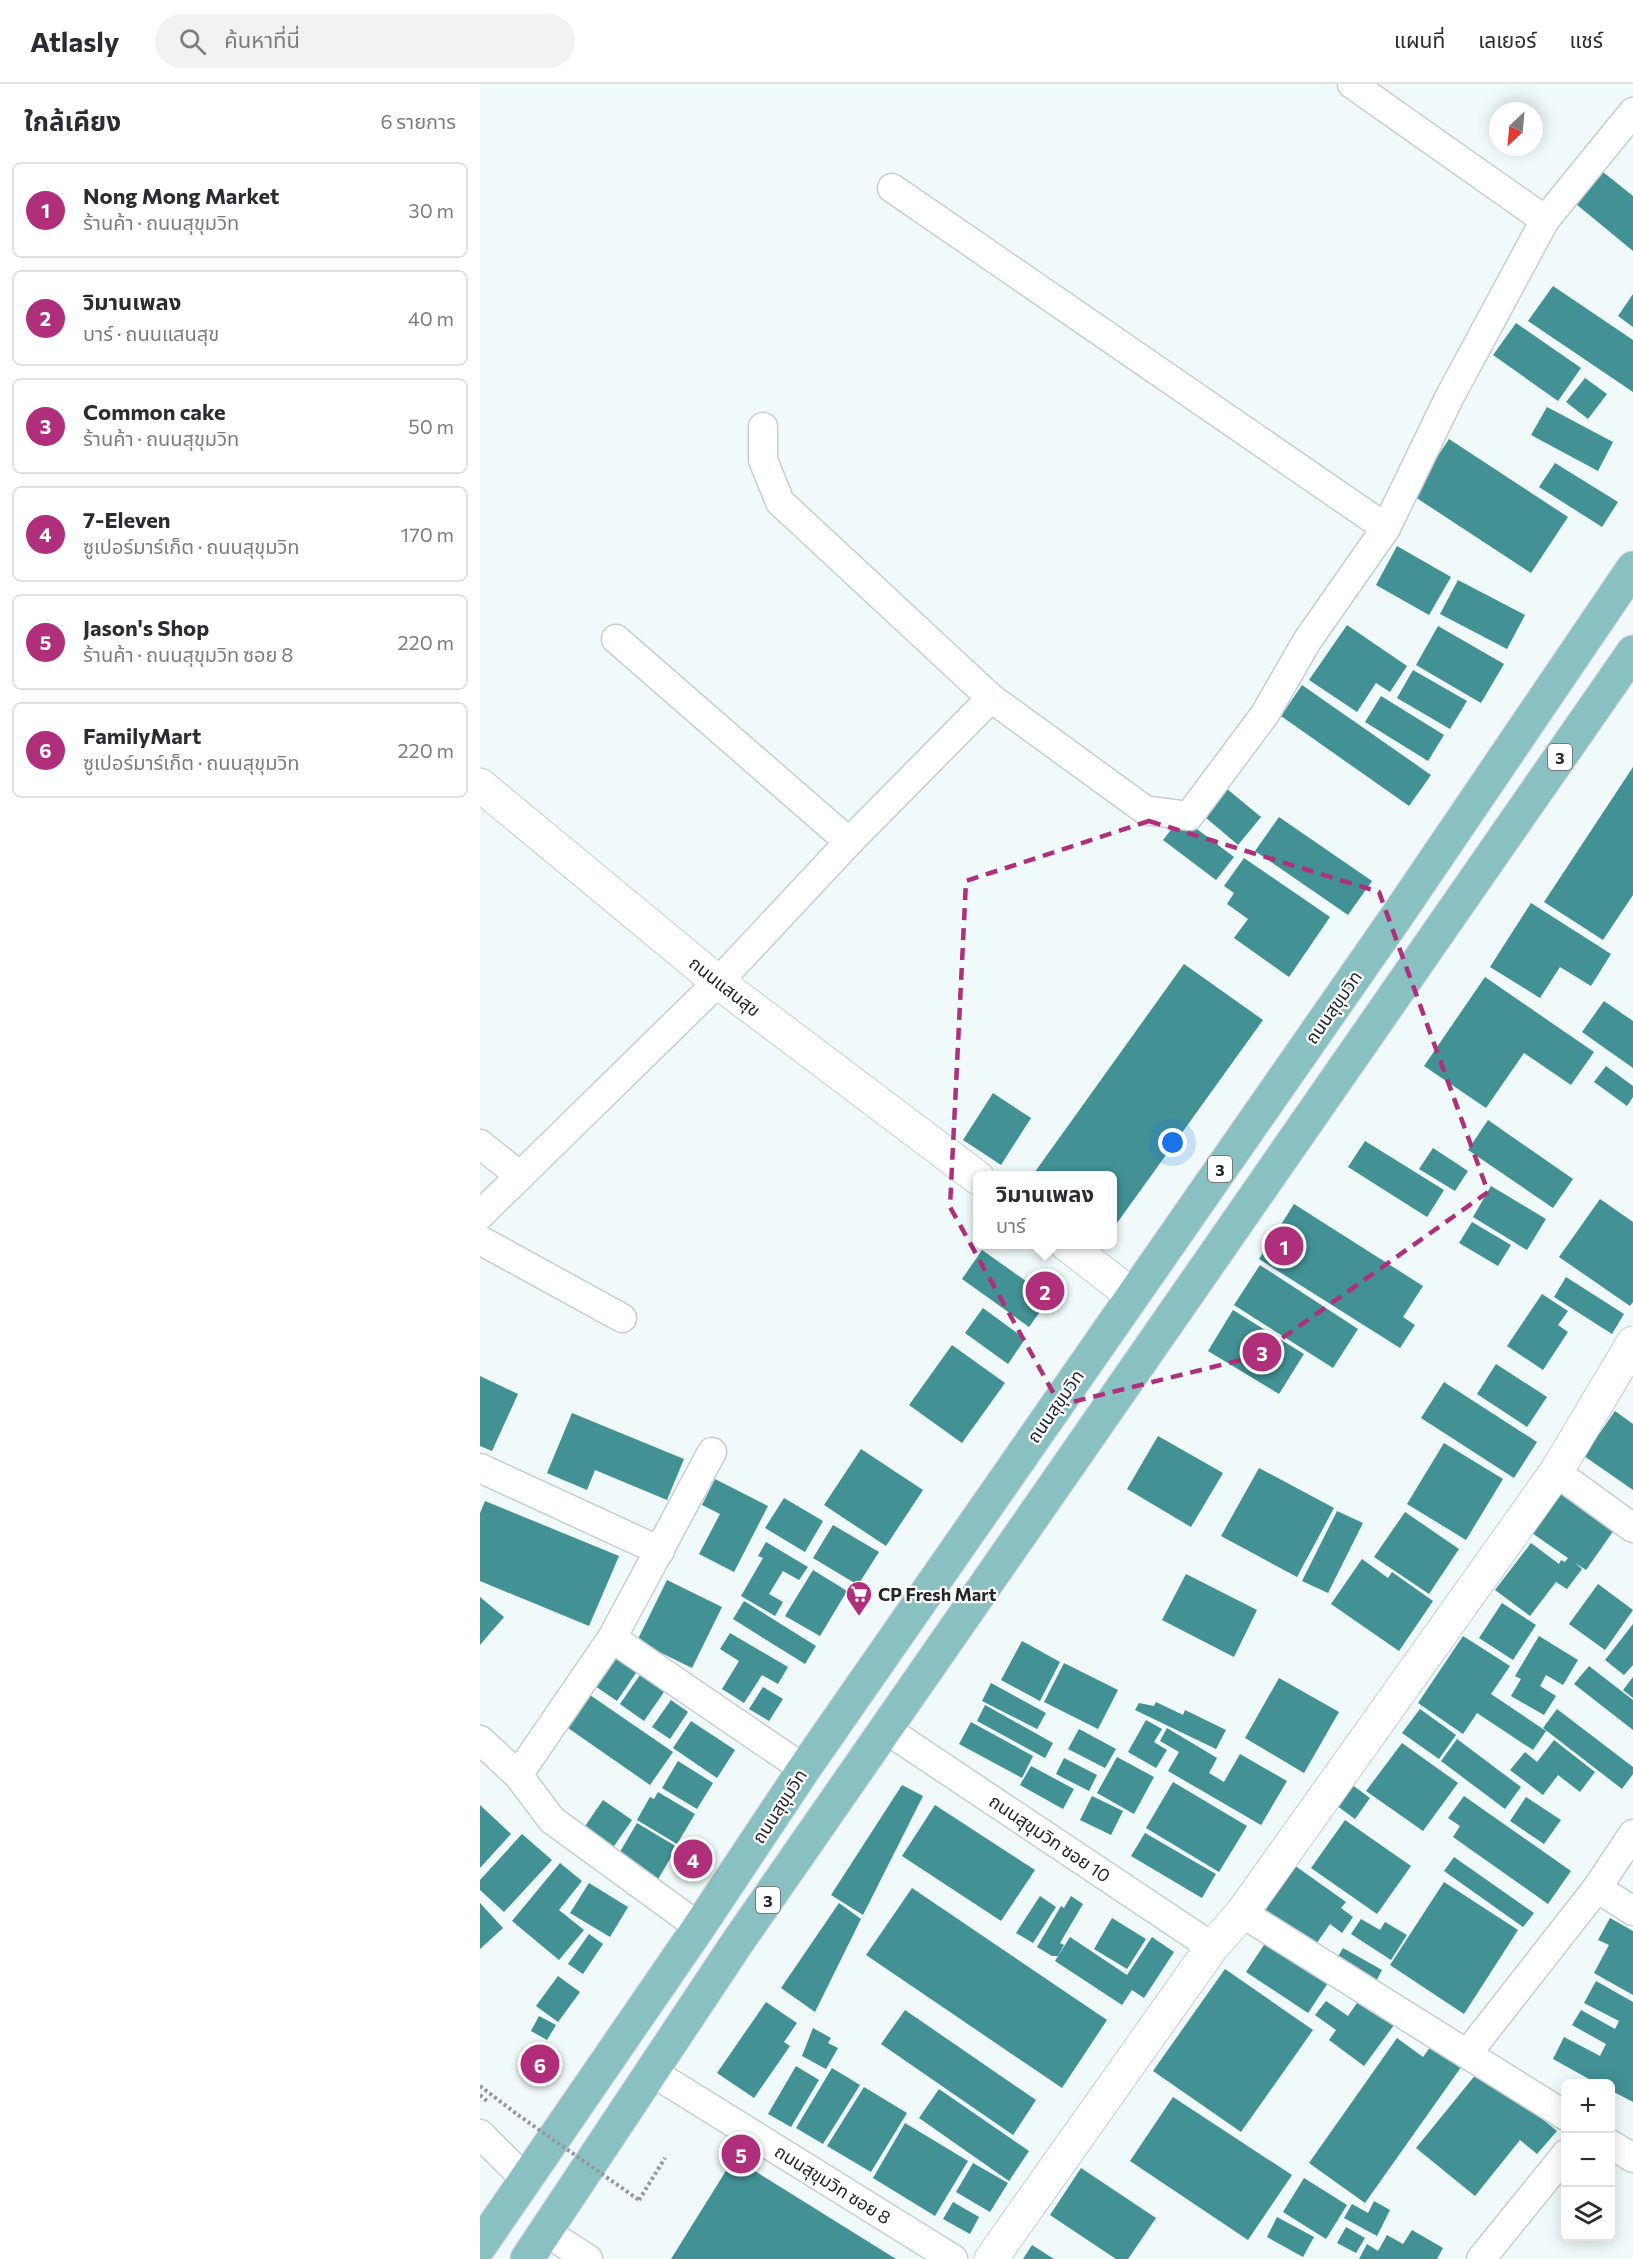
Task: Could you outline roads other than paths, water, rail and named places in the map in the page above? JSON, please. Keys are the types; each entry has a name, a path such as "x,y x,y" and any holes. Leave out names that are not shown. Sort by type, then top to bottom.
{"main road":[{"name":"ถนนสุขุมวิท","path":"480,2246 699,1927 804,1769 1399,913 1633,568"},
{"name":"3","path":"527,2259 738,1943 888,1730 1633,652"}],"street":[{"path":"1352,84 1545,220"},
{"path":"763,427 763,460 780,502 991,698 1145,810 1189,816 1265,714 1307,641 1386,528 1449,398 1545,220 1633,112"},
{"path":"892,188 1386,528"},
{"path":"616,639 849,842"},
{"path":"480,1215 718,982 849,842 991,698"},
{"name":"ถนนแสนสุข","path":"480,785 718,982 973,1174"},
{"path":"480,1144 520,1176"},
{"path":"480,1240 622,1318"},
{"path":"1071,1249 1132,1294"},
{"path":"991,2259 1212,1947 1242,1913 1556,1472 1633,1343"},
{"path":"518,1775 612,1638 712,1452"},
{"path":"480,1468 660,1551"},
{"path":"1556,1472 1633,1528"},
{"path":"612,1638 804,1769"},
{"name":"ถนนสุขุมวิท ซอย 10","path":"888,1730 1212,1947"},
{"path":"480,1740 518,1775 552,1820 699,1927"},
{"path":"1467,2054 1597,1888 1633,1834"},
{"path":"1597,1888 1633,1911"},
{"path":"1242,1913 1561,2113"},
{"name":"ถนนสุขุมวิท ซอย 8","path":"652,2072 953,2259"},
{"path":"480,2134 525,2180"},
{"path":"1615,2147 1633,2158"},
{"path":"1480,2259 1561,2160"},
{"path":"546,2232 588,2259"}],"place":[{"name":"Nong Mong Market","path":"1284,1246"},
{"name":"วิมานเพลง","path":"1045,1291"},
{"name":"Common cake","path":"1262,1352"},
{"name":"CP Fresh Mart","path":"859,1617"},
{"name":"7-Eleven","path":"693,1859"},
{"name":"FamilyMart","path":"540,2064"},
{"name":"Jason's Shop","path":"741,2154"}]}
